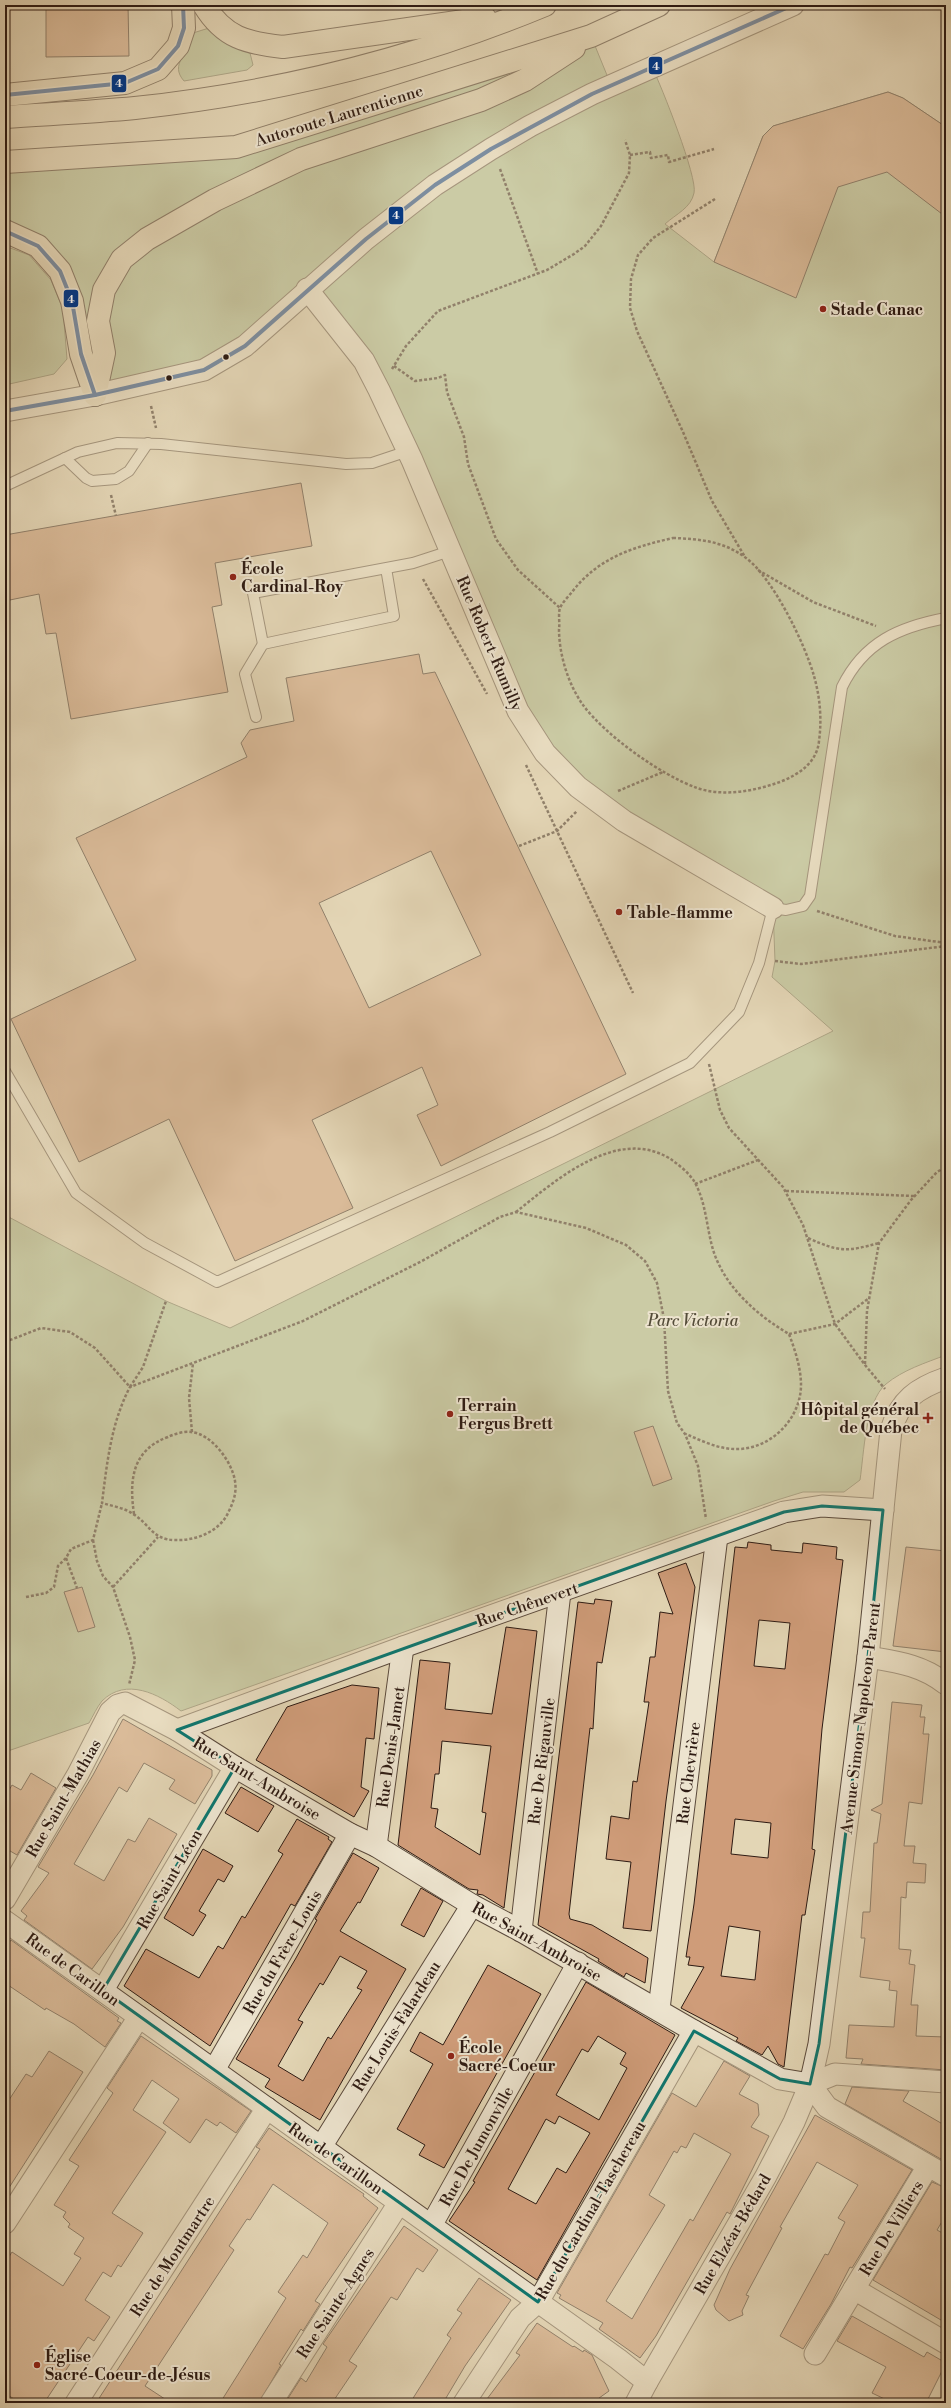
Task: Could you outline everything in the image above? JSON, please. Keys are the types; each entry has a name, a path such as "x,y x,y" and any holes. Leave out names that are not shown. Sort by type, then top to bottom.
{"highway":[{"path":"5,95 125,83 158,69 178,46 184,28 183,5"},
{"path":"204,5 225,32 252,44 283,47 537,8"},
{"name":"Autoroute Laurentienne","path":"5,162 236,147 591,36 659,5"},
{"path":"5,118 135,108 225,96 304,80 478,32 537,8"},
{"path":"95,395 104,353 98,322 104,290 122,259 147,239 215,200 301,158 481,100 525,80 591,36"},
{"path":"5,231 38,246 60,271 72,300 81,354 95,395"}],"street":[{"path":"5,411 95,395 204,370 245,346 307,289 366,239 435,185 523,130 611,85 793,5"},
{"name":"Rue Robert-Rumilly","path":"307,289 364,361 379,390 408,451 518,711 545,753 578,787 624,821 773,908"},
{"name":"Avenue Simon-Napoleon-Parent","path":"810,2084 819,2044 868,1657 891,1430 895,1417 906,1400 929,1385 946,1378"},
{"name":"Rue Chênevert","path":"177,1730 403,1647 560,1592 712,1531 784,1512 822,1506 883,1510"},
{"name":"Rue Chevrière","path":"659,2009 712,1531"},
{"name":"Rue De Rigauville","path":"521,1931 560,1592"},
{"name":"Rue Denis-Jamet","path":"376,1846 403,1647"},
{"path":"868,1657 913,1665 932,1673 946,1684"},
{"name":"Rue Saint-Ambroise","path":"125,1703 177,1730 235,1767 350,1834 376,1846 472,1905 578,1963 659,2009 694,2031 780,2079 810,2084"},
{"name":"Rue Saint-Mathias","path":"5,1898 78,1774 110,1712 118,1705 125,1703"},
{"name":"Rue Saint-Léon","path":"103,1990 235,1767"},
{"name":"Rue du Frère-Louis","path":"214,2070 350,1834"},
{"name":"Rue Louis-Falardeau","path":"321,2147 472,1905"},
{"name":"Rue de Carillon","path":"5,1921 399,2203 432,2224 647,2382"},
{"name":"Rue De Jumonville","path":"432,2224 578,1963"},
{"path":"5,2223 139,2017"},
{"name":"Rue du Cardinal-Taschereau","path":"464,2403 520,2318 538,2302 694,2031"},
{"path":"946,2082 835,2074 810,2084 827,2107 946,2176"},
{"name":"Rue Elzéar-Bédard","path":"647,2382 766,2176 794,2122 810,2084"},
{"name":"Rue de Montmartre","path":"76,2403 267,2108"},
{"name":"Rue De Villiers","path":"815,2354 928,2166"},
{"name":"Rue Sainte-Agnes","path":"270,2403 399,2203"},
{"name":"Rue De Villiers","path":"854,2289 946,2343"},
{"path":"636,2403 647,2382"}],"lane":[{"path":"5,486 65,458 101,445 116,443 148,443 346,464 372,463 408,451"},
{"path":"65,458 86,478 92,481 116,479 129,471 148,443"},
{"path":"256,717 245,674 263,644 252,593 413,563 450,551"},
{"path":"263,644 394,616 386,568"},
{"path":"5,1071 76,1193 145,1243 217,1282 550,1132 690,1063 739,1012 759,963 773,908 786,910 803,906 810,896 842,687 851,669 875,644 914,624 946,618"}],"path":[{"path":"379,390 406,346 438,311 538,274 574,254 601,226 629,173 630,155 625,140"},
{"path":"630,155 650,152 651,158 668,155 669,162 714,149"},
{"path":"500,170 538,274"},
{"path":"715,199 654,238 638,255 631,279 630,308 637,331 683,432 712,501 746,558 757,569 778,599 802,645 814,676 821,710 818,752 807,767 789,779 758,790 732,793 698,788 663,772 602,725 583,704 568,676 559,642 560,608 577,586 600,564 633,547 673,538 704,539 746,558"},
{"path":"394,366 415,381 438,378 445,375 447,392 464,437 468,464 496,539 518,570 560,608"},
{"path":"151,406 156,428"},
{"path":"111,492 116,516"},
{"path":"757,569 813,602 869,625 880,627"},
{"path":"423,579 487,695"},
{"path":"525,763 633,993"},
{"path":"614,792 663,772"},
{"path":"519,846 557,831 572,818 580,808"},
{"path":"803,906 895,936 946,945"},
{"path":"759,963 821,962 946,945"},
{"path":"705,1046 720,1110 729,1128 785,1191 803,1225 808,1238 835,1324 865,1365 885,1389"},
{"path":"130,1386 303,1321 422,1261 500,1217 516,1212 548,1186 591,1160 614,1151 639,1149 658,1152 677,1163 695,1184 702,1197 711,1244 724,1271 740,1296 759,1315 789,1334 798,1360 801,1385 798,1407 788,1424 769,1441 739,1449 710,1444 685,1434"},
{"path":"695,1184 758,1160"},
{"path":"865,1365 869,1297 879,1243 915,1196 937,1172 946,1167"},
{"path":"785,1191 915,1196"},
{"path":"516,1212 586,1228 626,1245 645,1261 657,1283 664,1319 668,1391 677,1423 685,1434 698,1466 712,1531"},
{"path":"808,1238 833,1249 853,1250 879,1243"},
{"path":"789,1334 835,1324 869,1297"},
{"path":"125,1703 135,1660 130,1637 113,1587 103,1576 97,1561 93,1540 102,1503 112,1437 118,1413 130,1386 143,1368 166,1301"},
{"path":"5,1342 41,1328 70,1332 95,1348 130,1386"},
{"path":"192,1432 189,1398 193,1363"},
{"path":"102,1503 134,1514 158,1538 175,1540 204,1536 224,1521 235,1500 235,1481 224,1453 211,1441 192,1432 174,1434 153,1442 141,1456 134,1470 130,1488 134,1514"},
{"path":"113,1587 158,1538"},
{"path":"26,1596 46,1593 54,1587 58,1566 66,1558 71,1549 93,1540"},
{"path":"66,1558 77,1588"}],"highlighted area":[{"path":"822,1506 883,1510 868,1657 819,2044 810,2084 780,2079 694,2031 538,2302 103,1990 235,1767 177,1730 784,1512"}],"green space":[{"path":"209,28 223,41 250,53 253,65 247,70 184,81 180,75 179,69 181,58 188,47 193,33"},
{"name":"Parc Victoria","path":"591,36 611,85 652,67 678,131 694,184 694,193 690,203 665,224 714,262 763,136 773,126 888,92 903,98 946,127 946,1355 914,1367 886,1384 879,1392 870,1415 864,1443 860,1480 844,1492 803,1492 774,1501 181,1711 153,1694 132,1689 121,1690 111,1694 102,1701 89,1723 5,1752 5,1215 166,1301 230,1328 833,1031 772,977 775,961 773,908 624,821 518,711 408,451 307,289 245,346 95,395 60,271 5,231 5,162 236,147"},
{"path":"5,246 29,255 51,280 63,309 67,359 54,374 5,385"}],"building":[{"path":"46,5 128,5 129,56 46,57"},
{"path":"888,92 903,98 946,127 946,217 887,172 838,187 796,298 714,262 763,136 773,126"},
{"path":"301,483 312,546 215,563 222,605 212,607 228,692 71,719 56,633 46,634 39,594 5,601 5,535"},
{"path":"419,654 423,674 435,672 626,1074 441,1166 417,1115 438,1105 422,1067 312,1120 353,1208 235,1261 169,1119 79,1162 11,1019 136,960 76,838 247,757 241,743 250,730 294,721 286,678","holes":["431,851 481,955 369,1008 319,903"]},
{"path":"653,1426 672,1479 653,1486 634,1432"},
{"path":"748,1542 771,1545 771,1550 802,1553 803,1543 837,1547 836,1559 843,1560 822,1729 812,1849 815,1850 805,1915 802,1915 784,2067 778,2064 768,2046 762,2055 736,2041 738,2038 681,2008 704,1967 688,1965 690,1957 686,1957 694,1904 735,1547 747,1548","holes":["759,1620 790,1623 785,1669 754,1666","735,1819 771,1823 768,1858 731,1854","729,1926 760,1931 755,1980 721,1976"]},
{"path":"906,1547 946,1551 946,1652 893,1646"},
{"path":"686,1563 695,1587 666,1801 651,1931 623,1928 631,1862 606,1859 611,1816 629,1819 633,1781 637,1782 649,1702 644,1702 650,1657 655,1657 660,1612 673,1614 658,1573"},
{"path":"82,1587 95,1627 78,1632 64,1592"},
{"path":"595,1599 612,1601 602,1663 597,1662 593,1729 590,1728 569,1914 570,1919 592,1925 648,1958 645,1983 626,1973 624,1977 598,1961 599,1959 538,1925 578,1602 594,1604"},
{"path":"506,1627 537,1631 504,1908 483,1895 477,1894 478,1890 469,1889 398,1845 420,1660 450,1663 445,1709 492,1714","holes":["442,1741 491,1746 482,1812 486,1813 480,1855 435,1827 438,1809 431,1808 435,1774 439,1774"]},
{"path":"352,1685 379,1688 374,1739 366,1738 361,1787 369,1791 354,1817 256,1760 287,1707"},
{"path":"892,1702 922,1705 920,1717 925,1717 923,1734 929,1734 922,1804 909,1802 904,1846 915,1846 913,1863 926,1864 925,1883 907,1882 906,1898 901,1897 899,1949 911,1950 909,1964 915,1965 911,2005 918,2005 916,2036 946,2037 946,2070 861,2064 863,2059 846,2058 849,2025 894,2027 897,1991 889,1990 890,1981 860,1977 865,1938 861,1938 863,1912 870,1912 874,1843 877,1843 881,1814 871,1810 882,1804"},
{"path":"123,1719 212,1770 212,1776 195,1804 169,1789 175,1780 144,1763 127,1792 119,1787 74,1864 104,1881 128,1839 135,1842 149,1818 177,1834 123,1927 92,1969 24,1920 27,1916 21,1911 49,1873 38,1867 93,1775"},
{"path":"31,1773 56,1788 17,1855 5,1848 5,1797 12,1785 21,1790"},
{"path":"241,1787 274,1806 258,1832 225,1813"},
{"path":"297,1819 329,1837 328,1839 332,1842 295,1906 291,1904 210,2046 124,1986 146,1949 199,1978 218,1946 223,1949 242,1916 245,1918 283,1854 278,1851"},
{"path":"203,1849 233,1866 224,1882 218,1879 199,1911 206,1915 193,1936 164,1918"},
{"path":"353,1853 379,1868 360,1903 358,1902 340,1931 406,1969 320,2120 265,2087 270,2079 236,2059 296,1958 317,1920 315,1919","holes":["340,1956 367,1971 357,1988 362,1990 331,2039 328,2037 303,2081 278,2066 303,2022 298,2020 320,1983 323,1985"]},
{"path":"421,1888 443,1901 424,1937 401,1925"},
{"path":"11,1940 119,2018 117,2021 121,2023 105,2047 74,2024 46,2008 45,2010 5,1983 5,1949"},
{"path":"488,1965 541,1994 444,2168 419,2155 425,2145 397,2129 433,2064 410,2051 420,2032 443,2045"},
{"path":"586,1982 675,2035 537,2280 449,2221 475,2182 473,2181","holes":["598,2036 626,2053 620,2064 627,2068 599,2120 556,2095 582,2049 588,2052","559,2116 590,2133 566,2173 557,2168 536,2204 508,2189 546,2119 555,2124"]},
{"path":"141,2036 251,2111 236,2133 220,2122 217,2126 206,2119 190,2143 163,2123 179,2099 152,2080 133,2110 166,2132 112,2213 143,2233 121,2267 118,2265 111,2277 103,2272 85,2300 110,2317 94,2341 88,2337 44,2403 20,2403 5,2393 5,2263 12,2252 63,2286 81,2258 74,2254 84,2238 68,2227 70,2224 63,2217 66,2212 54,2205 79,2166 69,2160 113,2093 107,2088"},
{"path":"49,2051 83,2072 5,2194 5,2106 26,2074 32,2077"},
{"path":"724,2061 750,2076 739,2094 758,2104 759,2115 751,2127 769,2136 730,2214 727,2212 656,2336 640,2358 599,2329 603,2323 559,2298 561,2295 557,2293 672,2093 696,2107","holes":["694,2133 731,2154 693,2221 690,2219 632,2319 606,2301 665,2205 649,2195 674,2151 677,2153 681,2146 686,2148"]},
{"path":"852,2087 909,2091 903,2101 946,2126 946,2162 845,2104"},
{"path":"815,2115 912,2170 852,2268 850,2267 831,2304 803,2349 780,2336 825,2254 828,2255 845,2222 838,2218 858,2185 817,2162 780,2227 782,2228 746,2295 749,2296 742,2311 743,2315 729,2321 716,2310 714,2305 730,2269"},
{"path":"269,2128 364,2194 363,2196 378,2208 315,2301 320,2304 303,2331 301,2329 279,2364 281,2365 259,2403 220,2403 286,2298 278,2292 303,2255 307,2258 328,2223 273,2184 250,2220 247,2219 229,2246 234,2250 145,2386 171,2403 96,2403 260,2149 256,2147"},
{"path":"932,2182 946,2188 946,2215 937,2230 946,2235 946,2323 873,2280"},
{"path":"404,2226 438,2250 423,2272 417,2268 397,2300 391,2297 349,2361 357,2366 332,2403 285,2403 301,2378 306,2382 327,2347 323,2344"},
{"path":"479,2278 511,2300 465,2366 443,2403 410,2403 451,2338 447,2335 462,2313 457,2310"},
{"path":"852,2316 924,2357 927,2352 946,2363 926,2403 893,2403 872,2393 886,2367 837,2341"},
{"path":"537,2323 573,2347 574,2346 583,2352 584,2350 592,2355 609,2391 592,2403 484,2403 520,2355 516,2353"}],"transit line":[{"name":"4","path":"5,95 125,83 158,69 178,46 184,28 183,5"},
{"name":"4","path":"5,411 95,395 204,370 245,346 366,239 435,185 491,149 592,94 793,5"},
{"name":"4","path":"5,231 38,246 60,271 72,301 81,354 95,395"}],"place":[{"name":"Stade Canac","path":"823,309"},
{"name":"École Cardinal-Roy","path":"233,577"},
{"name":"Table-flamme","path":"619,912"},
{"name":"Terrain Fergus Brett","path":"450,1414"},
{"name":"Hôpital général de Québec","path":"928,1418"},
{"name":"École Sacré-Coeur","path":"451,2056"},
{"name":"Église Sacré-Coeur-de-Jésus","path":"37,2365"}]}
